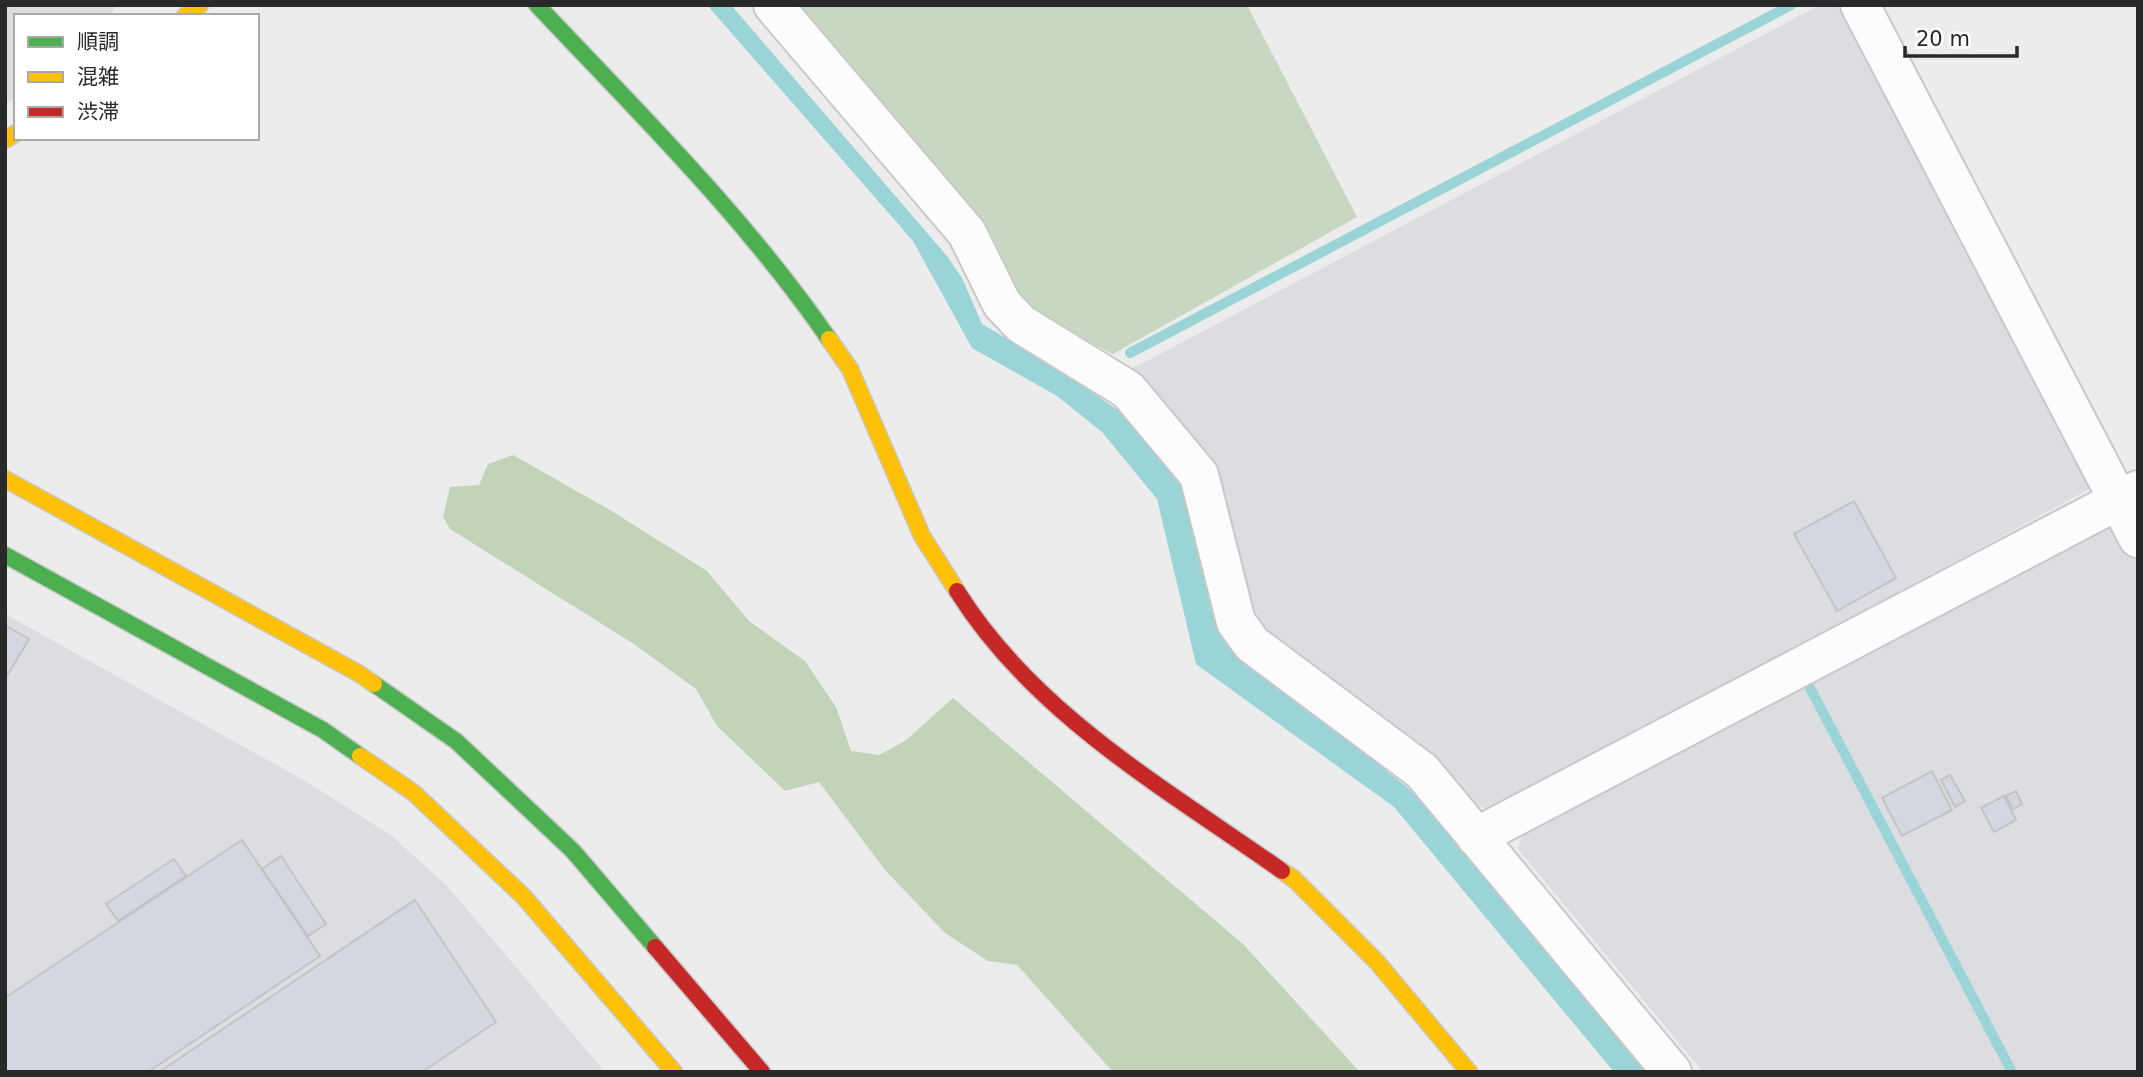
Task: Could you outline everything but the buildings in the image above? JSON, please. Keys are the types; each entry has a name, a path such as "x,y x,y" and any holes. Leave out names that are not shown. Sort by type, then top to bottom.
{"street":[{"path":"537,5 720,198 793,287 850,369 922,536 968,609 1030,683 1095,740 1294,879 1377,962 1469,1072"},
{"path":"773,5 967,233 1008,311 1021,324 1128,390 1199,475 1236,622 1252,644 1422,771 1672,1072"},
{"path":"1860,5 2128,495 2138,538"},
{"path":"5,479 358,673 457,741 573,851 762,1072"},
{"path":"1476,837 2128,495"},
{"path":"5,555 323,730 414,793 524,897 674,1072"}],"shaded area":[{"path":"5,5 116,5 111,14 14,14 14,98 5,104"},
{"path":"1820,5 1843,5 2097,485 1495,809 1468,805 1430,757 1256,624 1126,372"},
{"path":"2104,520 2116,523 2138,564 2138,1072 1703,1072 1518,849 1522,835"},
{"path":"5,614 307,782 392,836 448,887 605,1072 5,1072"}],"green space":[{"path":"797,5 1247,5 1357,217 1113,354 1026,310 992,235"},
{"path":"513,455 610,510 707,571 749,621 805,661 836,707 851,751 879,755 905,741 953,698 1243,944 1360,1072 1113,1072 1017,965 988,961 945,933 885,870 819,782 785,791 717,726 696,689 634,644 450,529 443,517 450,487 479,485 488,464"}],"water":[{"path":"707,5 731,5 947,256 962,278 982,324 1063,372 1122,413 1169,465 1181,482 1228,646 1407,787 1435,814 1652,1072 1614,1072 1394,807 1196,664 1157,499 1102,432 1057,396 972,348 913,241"}],"waterway":[{"path":"1130,353 1791,5"},
{"path":"1809,686 2012,1072"}],"traffic: fast":[{"path":"537,5 726,208 762,250 829,339"},
{"path":"5,555 323,730 360,756"},
{"path":"374,684 456,741 573,851 655,947"}],"traffic: slow":[{"path":"188,14 200,5"},
{"path":"5,140 14,134"},
{"path":"829,339 850,369 922,536 957,591"},
{"path":"5,479 374,684"},
{"path":"360,756 414,793 524,897 674,1072"},
{"path":"1282,871 1294,879 1377,962 1469,1072"}],"traffic: jam":[{"path":"957,591 988,635 1024,675 1063,712 1148,779 1282,871"},
{"path":"655,947 762,1072"}]}
